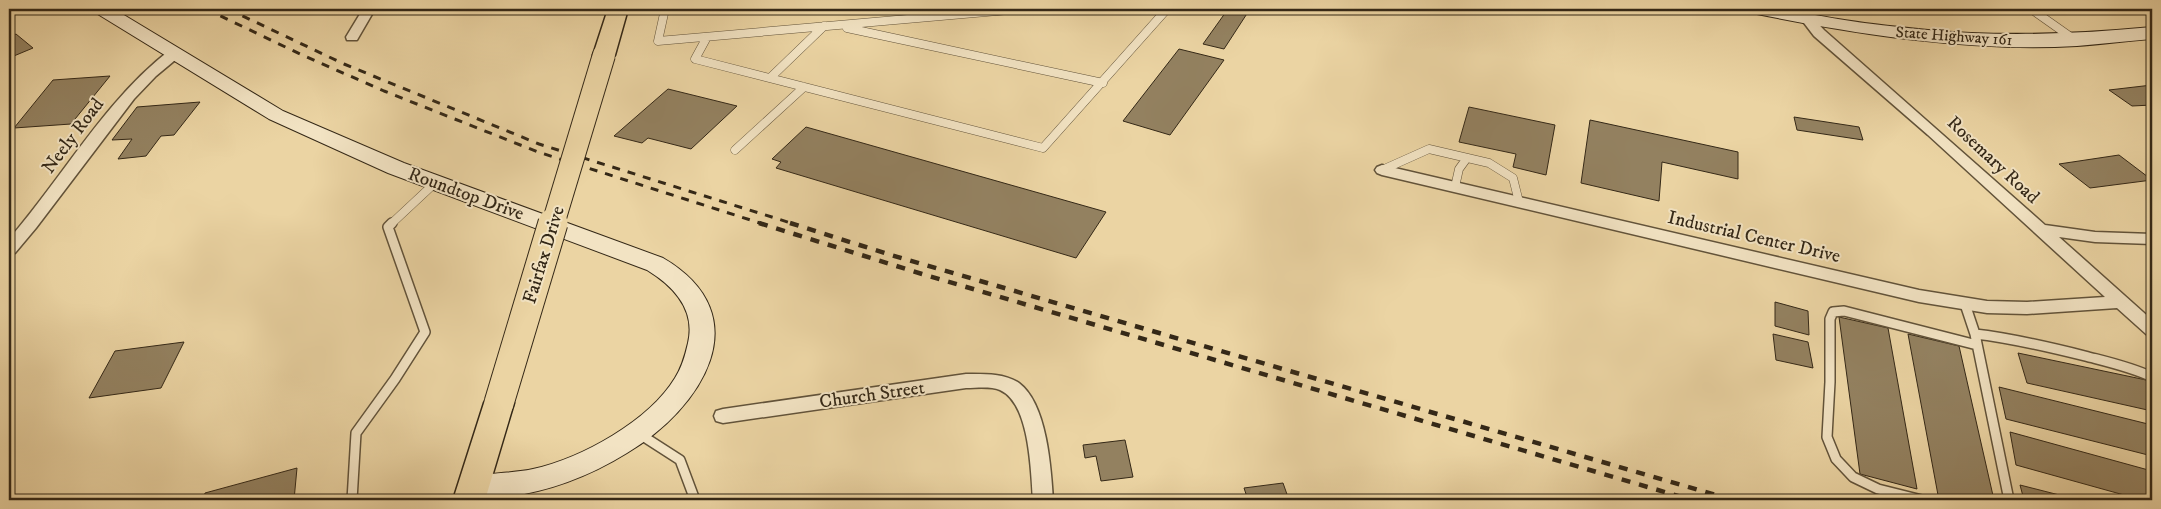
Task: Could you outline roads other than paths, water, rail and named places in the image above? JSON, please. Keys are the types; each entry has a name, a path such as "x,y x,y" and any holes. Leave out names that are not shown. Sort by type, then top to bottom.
{"main road":[{"name":"Fairfax Drive","path":"470,494 618,9"}],"street":[{"name":"Roundtop Drive","path":"102,9 276,116 362,154 655,264 671,273 689,290 698,305 703,327 702,341 696,366 674,400 637,432 582,464 537,480 470,494"},
{"path":"352,37 369,9"},
{"name":"State Highway 161","path":"1763,9 1807,19 1910,34 2020,40 2076,40 2152,33"},
{"name":"Rosemary Road","path":"1807,19 1819,33 1933,132 2152,330"},
{"name":"Neely Road","path":"9,248 51,198 122,105 161,62 174,53"},
{"name":"Industrial Center Drive","path":"1382,170 1909,294 1987,307 2027,308 2120,302"},
{"path":"2039,228 2095,237 2152,238"},
{"name":"Church Street","path":"722,416 966,381 1000,382 1023,398 1035,434 1043,500"}],"lane":[{"path":"665,9 658,41 1022,9"},
{"path":"707,37 695,59 1043,148 1103,83 1167,9"},
{"path":"2031,9 2076,40"},
{"path":"837,25 1103,83"},
{"path":"770,78 824,26"},
{"path":"735,150 804,87"},
{"path":"1382,170 1429,149 1489,163 1513,178 1519,202"},
{"path":"1455,187 1459,169 1467,158"},
{"path":"352,500 356,433 395,379 425,332 388,227 436,182"},
{"path":"1965,304 1976,339 2009,500"},
{"path":"1922,500 1878,489 1853,477 1836,459 1827,437 1830,382 1830,319 1833,312 1844,311 1976,339 2012,338 2130,368 2152,377"},
{"path":"637,432 680,460 695,500"}],"railway":[{"path":"206,9 300,54 384,91 538,152 763,224"},
{"path":"228,9 344,64 539,144 794,224"},
{"path":"759,223 922,274 1692,500"},
{"path":"790,223 891,255 1733,500"}]}
